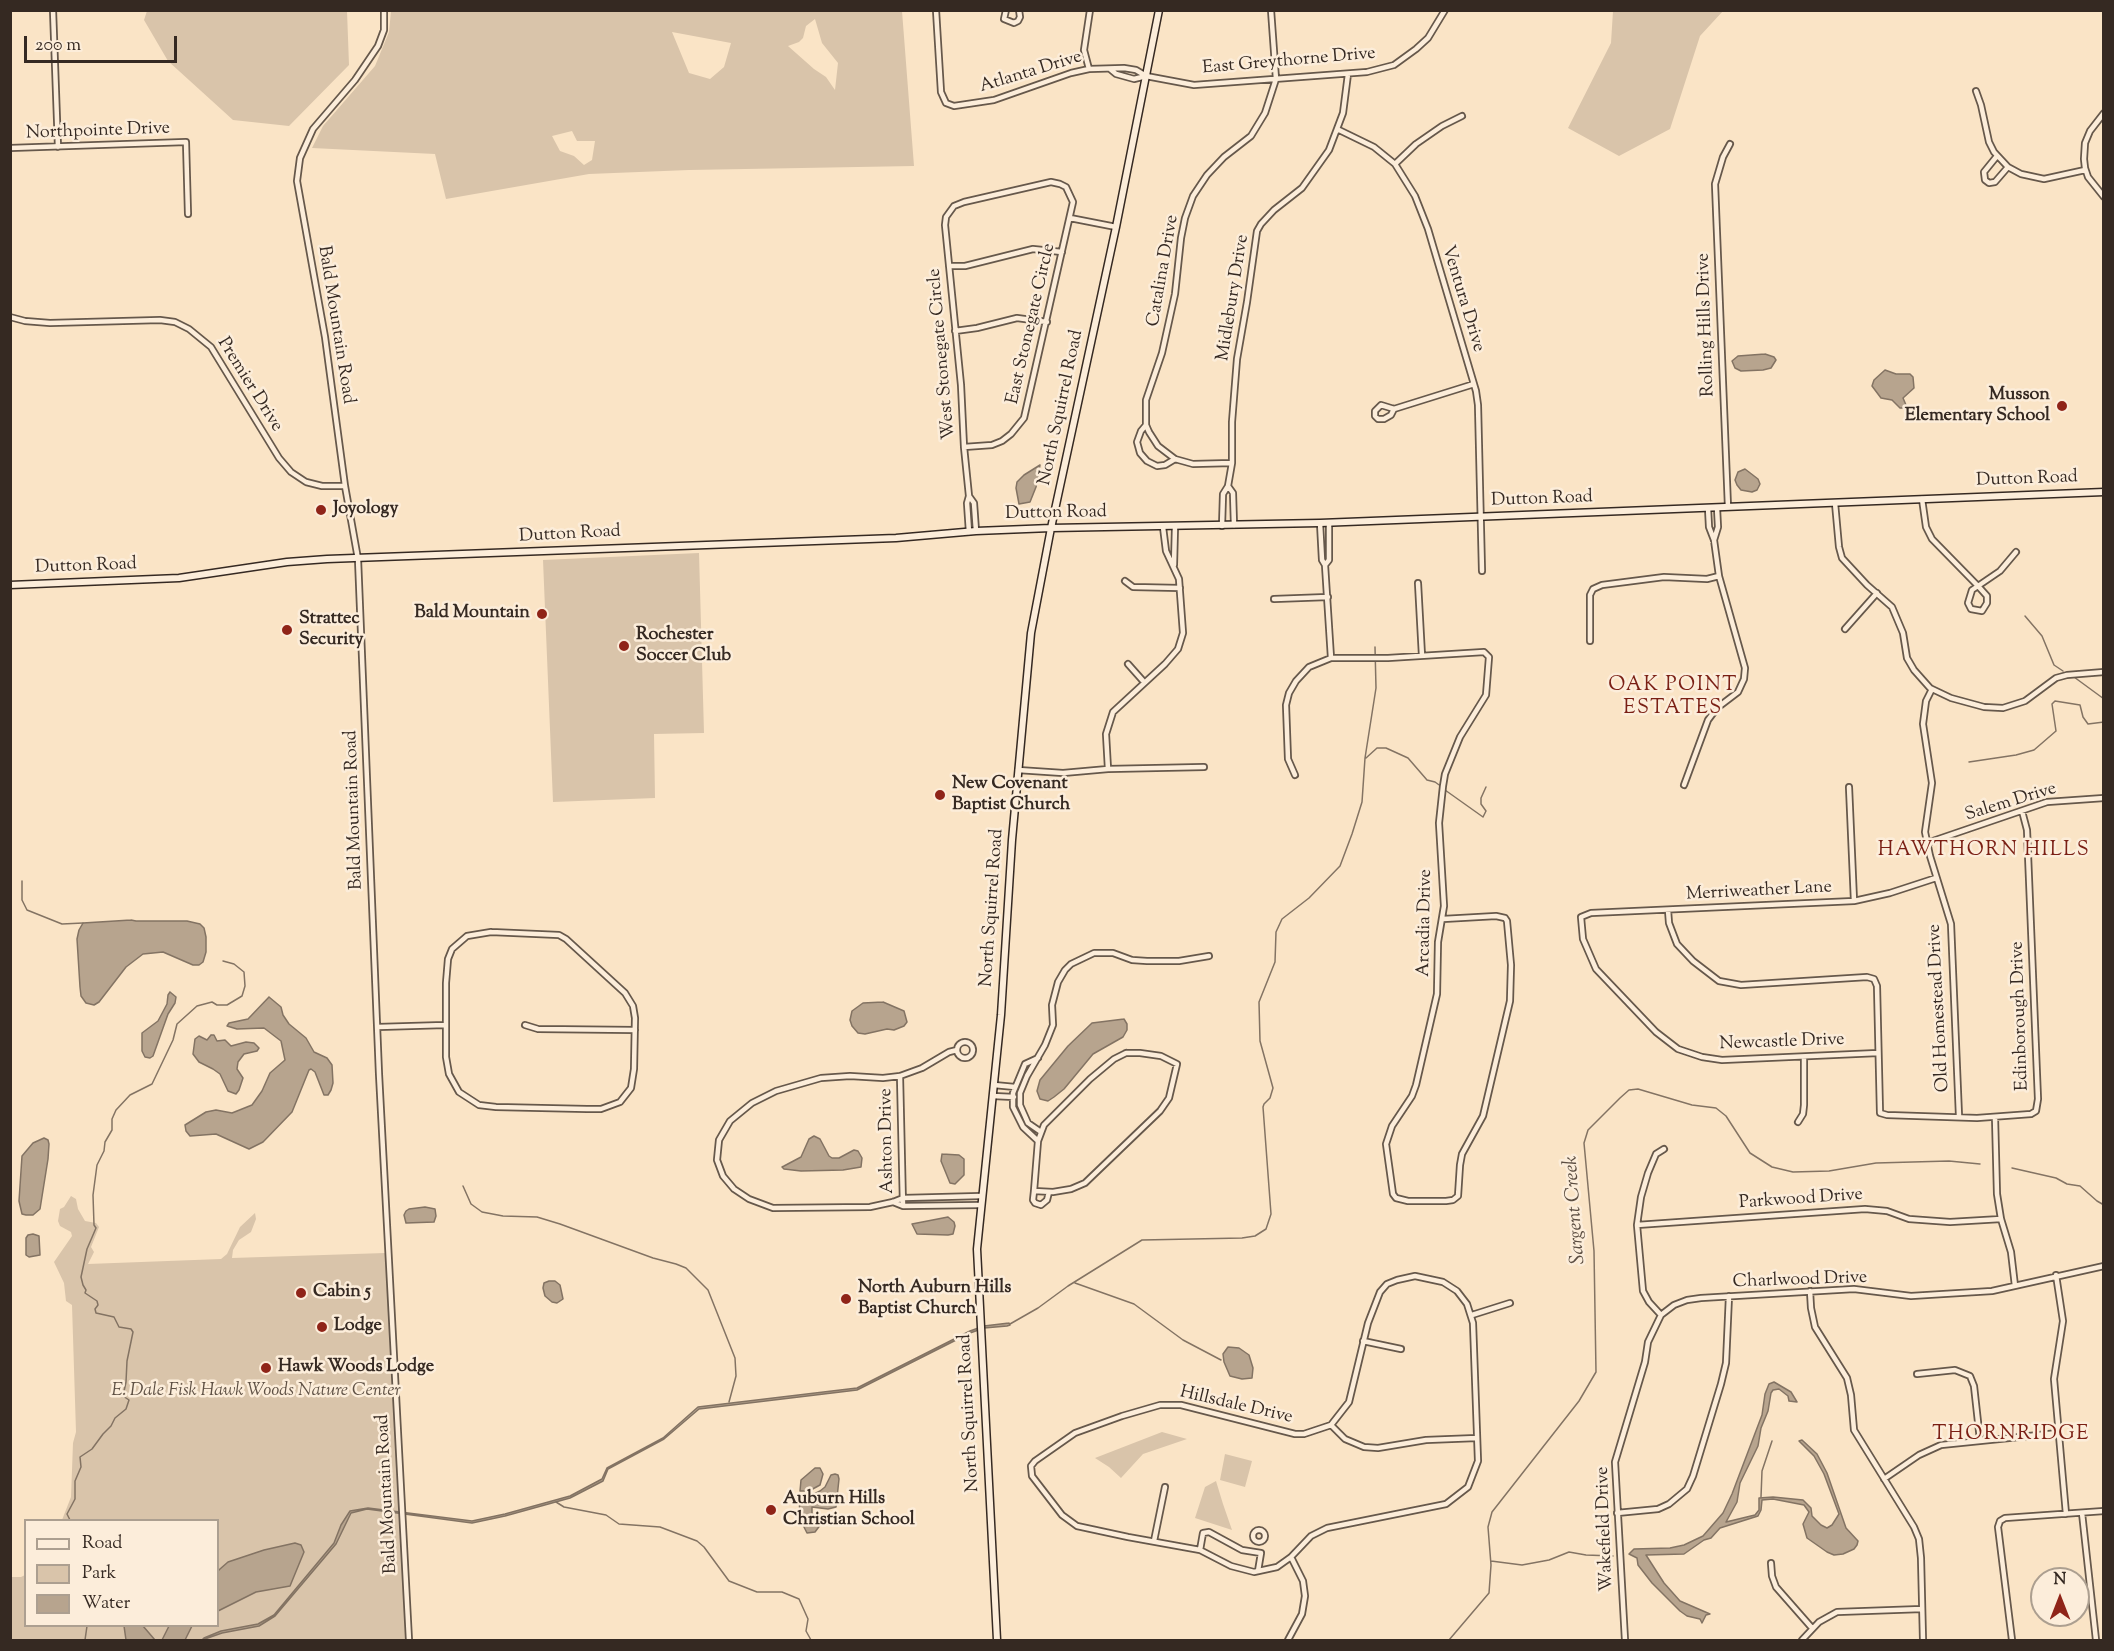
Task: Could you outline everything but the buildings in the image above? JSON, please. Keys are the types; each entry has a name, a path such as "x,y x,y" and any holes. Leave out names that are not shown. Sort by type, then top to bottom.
{"street":[{"path":"53,10 58,147"},
{"name":"Bald Mountain Road","path":"384,10 384,30 378,46 355,80 313,129 305,144 297,172 298,189 325,337 345,486 358,559 378,1027 409,1641"},
{"name":"Atlanta Drive","path":"936,10 941,92 946,103 954,106 994,100 1089,69 1124,68 1136,70 1146,76"},
{"path":"1006,10 1004,19 1014,23 1020,17 1019,10"},
{"path":"1089,69 1084,50 1090,10"},
{"name":"North Squirrel Road","path":"997,1641 977,1249 993,1096 1031,633 1159,10"},
{"name":"Catalina Drive","path":"1175,459 1165,465 1157,466 1147,461 1140,453 1137,442 1141,430 1146,425 1146,400 1162,353 1175,294 1181,238 1189,207 1207,175 1224,157 1251,136 1265,113 1276,79 1271,10"},
{"name":"East Greythorne Drive","path":"1146,76 1194,85 1367,72 1394,65 1428,38 1445,10"},
{"name":"Atlanta Drive","path":"1110,69 1116,74 1134,79 1146,76"},
{"name":"Midlebury Drive","path":"1222,526 1223,494 1228,486 1232,463 1232,422 1237,359 1257,231 1274,210 1302,188 1329,150 1342,113 1348,74"},
{"path":"1976,91 1982,105 1986,134 1997,156 2008,167 2021,174 2044,178 2085,170"},
{"path":"2103,113 2090,131 2085,143 2085,170 2103,197"},
{"path":"1395,164 1416,144 1442,126 1462,116"},
{"name":"Ventura Drive","path":"1337,129 1374,147 1395,164 1415,196 1428,229 1474,384 1478,405 1482,572"},
{"name":"Northpointe Drive","path":"10,148 186,142 188,214"},
{"name":"Rolling Hills Drive","path":"1728,507 1715,184 1723,157 1730,144"},
{"path":"1997,156 1984,172 1985,180 1989,183 1995,182 2008,167"},
{"name":"West Stonegate Circle","path":"973,531 967,503 969,496 945,225 948,211 964,202 1051,182 1066,187 1073,202"},
{"name":"East Stonegate Circle","path":"964,447 980,447 1002,441 1024,418 1073,202"},
{"path":"1070,218 1116,227"},
{"path":"949,266 965,266 1033,249 1062,252"},
{"name":"Premier Drive","path":"10,317 41,323 160,320 175,322 189,328 211,347 279,458 291,472 306,482 322,486 345,486"},
{"path":"955,331 1017,318 1047,322"},
{"path":"1394,409 1474,384"},
{"path":"1146,425 1158,446 1175,459 1193,464 1232,463"},
{"name":"Midlebury Drive","path":"1228,486 1233,493 1234,525"},
{"name":"Dutton Road","path":"10,585 166,579 287,562 896,538 973,531 1329,523 2103,492"},
{"path":"1922,499 1926,527 1932,539 1978,586 1987,596 1987,603 1982,611 1971,609 1968,603 1972,590 1978,586 2001,570 2016,552"},
{"path":"1835,503 1842,558 1853,572 1892,607 1898,616 1904,633 1907,658 1924,683 1951,698 1995,709 2025,701 2056,678 2103,672"},
{"path":"1684,784 1708,720 1717,708 1738,692 1744,679 1745,668 1719,576 1714,540 1709,527 1708,508"},
{"path":"1714,540 1718,527 1717,508"},
{"path":"1320,523 1322,560 1325,565 1328,597 1331,657"},
{"path":"1325,565 1329,560 1329,523"},
{"path":"1107,769 1106,734 1113,712 1178,649 1183,633 1179,579 1166,551 1163,527"},
{"path":"1174,565 1175,527"},
{"path":"1709,527 1718,527"},
{"path":"1590,641 1590,596 1593,589 1602,585 1664,577 1707,579 1719,576"},
{"path":"1125,581 1133,587 1180,588"},
{"path":"1295,775 1288,759 1285,715 1289,693 1296,681 1309,667 1331,657 1357,659 1422,656 1418,583"},
{"path":"1845,629 1877,593"},
{"path":"1274,599 1328,597"},
{"name":"Arcadia Drive","path":"1422,656 1484,652 1489,657 1486,695 1460,737 1445,774 1443,786 1439,823 1444,906 1438,942 1437,994 1412,1096 1392,1126 1386,1144 1393,1194 1396,1198 1408,1201 1446,1202 1456,1197 1460,1188 1460,1164 1468,1141 1483,1116 1510,1001 1511,965 1505,918 1496,916 1443,919"},
{"path":"1128,664 1144,682"},
{"name":"Old Homestead Drive","path":"1932,688 1926,701 1923,724 1932,783 1925,832 1936,878 1948,913 1952,939 1959,1116"},
{"path":"1018,770 1063,773 1107,769 1204,767"},
{"path":"1849,787 1854,901"},
{"name":"Salem Drive","path":"1927,843 2047,802 2103,798"},
{"name":"Edinborough Drive","path":"1668,910 1669,922 1677,944 1693,961 1719,981 1741,985 1867,977 1874,979 1877,986 1880,1113 1995,1117 2031,1114 2038,1106 2027,830 2022,811"},
{"name":"Merriweather Lane","path":"1581,917 1591,913 1854,901 1890,893 1936,878"},
{"name":"Newcastle Drive","path":"1581,917 1583,939 1596,969 1604,980 1670,1044 1689,1053 1722,1060 1878,1053"},
{"path":"491,932 550,933 566,939 625,993 633,1006 635,1030 633,1078 626,1096 620,1102 601,1108 479,1105 469,1100 454,1085 447,1066 445,1025 448,959 460,941 467,936 491,932"},
{"path":"1041,1132 1028,1123 1020,1105 1021,1088 1053,1025 1052,1005 1058,982 1060,976 1071,964 1094,953 1113,953 1132,960 1147,961 1179,961 1209,956"},
{"path":"378,1027 445,1025"},
{"path":"525,1025 538,1029 635,1030"},
{"path":"957,1050 949,1052 922,1068 900,1076 821,1078 776,1091 753,1103 730,1121 721,1133 717,1153 719,1168 728,1182 749,1199 765,1206 789,1209 870,1207 893,1203 903,1198 981,1196"},
{"path":"1034,1191 1049,1192 1071,1189 1085,1183 1160,1111 1169,1098 1177,1064 1172,1059 1140,1053 1126,1053 1114,1059 1057,1110 1044,1125 1038,1141 1033,1200 1041,1205 1047,1200 1049,1192"},
{"path":"1798,1122 1803,1114 1804,1057"},
{"path":"1038,1058 1025,1064 1014,1087 1013,1097 1013,1107 1023,1127 1038,1141"},
{"name":"Ashton Drive","path":"900,1076 903,1206"},
{"path":"994,1084 1021,1088"},
{"path":"993,1096 1020,1098"},
{"path":"1995,1117 1997,1194 2001,1219 2008,1238 2015,1286"},
{"path":"1661,1315 1643,1291 1637,1225 1641,1197 1648,1173 1656,1154 1664,1149"},
{"path":"940,1197 940,1206"},
{"path":"893,1203 903,1206 980,1205"},
{"name":"Parkwood Drive","path":"1637,1225 1865,1209 1887,1211 1909,1219 1950,1222 2001,1219"},
{"path":"2066,1514 2054,1371 2060,1350 2063,1321 2055,1275 2103,1266"},
{"name":"Charlwood Drive","path":"1661,1315 1674,1305 1687,1300 1854,1289 1911,1296 1992,1291 2055,1275"},
{"path":"1262,1541 1258,1571 1277,1567 1291,1557 1311,1536 1327,1528 1437,1507 1454,1500 1468,1487 1476,1471 1478,1461 1472,1315 1462,1297 1443,1281 1415,1276 1404,1277 1387,1284 1380,1292 1368,1323 1349,1402 1331,1425 1345,1439 1364,1447 1378,1448 1426,1440 1477,1437"},
{"path":"1810,1291 1815,1327 1847,1378 1854,1430 1914,1527 1919,1539 1923,1641"},
{"path":"1617,1513 1658,1509 1669,1504 1687,1489 1693,1476 1726,1364 1729,1296"},
{"path":"1472,1315 1510,1303"},
{"name":"Wakefield Drive","path":"1625,1641 1615,1462 1645,1362 1648,1342 1661,1315"},
{"path":"1363,1341 1401,1350"},
{"path":"1917,1374 1955,1370 1970,1376 1974,1386 1980,1440"},
{"name":"Hillsdale Drive","path":"1258,1571 1241,1570 1200,1550 1086,1528 1069,1521 1036,1482 1032,1476 1031,1466 1075,1433 1160,1405 1181,1405 1295,1434 1304,1434 1331,1425"},
{"path":"1884,1479 1931,1448 1948,1443 2058,1433"},
{"path":"1154,1541 1165,1487"},
{"path":"2012,1641 1998,1527 2000,1521 2006,1518 2103,1511"},
{"path":"2082,1513 2096,1641"},
{"path":"1200,1550 1203,1533 1209,1532 1242,1550 1261,1553"},
{"path":"1288,1641 1302,1614 1305,1596 1303,1581 1291,1557"},
{"path":"1771,1563 1776,1587 1812,1628"},
{"path":"1802,1641 1812,1628 1837,1612 1922,1609"}],"green space":[{"path":"147,11 347,11 349,65 289,126 233,120 168,61 144,20"},
{"path":"391,11 902,11 914,166 589,174 446,199 435,154 312,148 323,126 375,66 389,32","holes":["815,19 822,43 838,63 835,90 826,77 788,46 799,42 803,38 806,26","672,32 731,43 724,67 710,79 689,73","572,131 577,141 595,141 592,160 584,165 574,156 560,151 552,136"]},
{"path":"1613,11 1723,11 1700,36 1670,129 1619,156 1568,128 1611,43"},
{"name":"Rochester Soccer Club","path":"699,553 704,733 654,734 655,798 553,802 543,560"},
{"name":"E. Dale Fisk Hawk Woods Nature Center","path":"71,1196 76,1199 78,1209 85,1221 96,1223 99,1227 91,1247 94,1252 88,1264 221,1259 227,1254 240,1227 255,1213 256,1219 251,1232 239,1240 233,1250 232,1258 385,1253 406,1640 11,1640 11,1577 24,1576 24,1627 219,1627 219,1519 62,1519 71,1497 73,1443 76,1432 72,1305 66,1301 64,1283 54,1262 72,1236 71,1232 60,1226 58,1221 60,1209"},
{"path":"1162,1432 1187,1439 1143,1454 1121,1478 1095,1458"},
{"path":"1225,1454 1252,1461 1245,1487 1220,1480"},
{"path":"1216,1481 1232,1530 1195,1518 1205,1487"}],"water":[{"path":"1765,354 1776,360 1771,368 1763,370 1741,371 1735,368 1732,361 1738,356"},
{"path":"1885,370 1896,374 1910,374 1913,377 1914,388 1903,398 1905,408 1900,408 1892,400 1881,398 1872,386 1874,380"},
{"path":"1040,465 1036,487 1030,502 1019,504 1017,482"},
{"path":"1745,469 1758,479 1760,484 1757,490 1752,492 1741,490 1737,485 1735,480 1738,472"},
{"path":"131,920 187,921 200,924 204,928 206,937 203,962 193,965 163,952 143,954 126,967 99,1002 94,1005 86,1003 81,996 80,987 77,939 79,930 83,923"},
{"path":"170,992 176,997 175,1003 168,1014 153,1056 145,1057 142,1051 142,1033 158,1021 167,1004"},
{"path":"269,997 281,1007 289,1024 306,1038 314,1052 327,1058 332,1065 331,1090 328,1095 324,1095 315,1072 309,1070 292,1112 263,1142 249,1149 216,1134 190,1136 185,1125 206,1112 216,1110 232,1113 252,1105 262,1091 270,1073 285,1060 281,1041 264,1028 237,1029 227,1026 229,1023 248,1019"},
{"path":"883,1002 904,1011 907,1022 904,1026 894,1030 858,1033 850,1020 852,1011 863,1003"},
{"path":"1124,1019 1127,1030 1123,1037 1093,1054 1064,1089 1054,1097 1048,1101 1040,1099 1037,1091 1040,1080 1068,1046 1092,1023"},
{"path":"214,1035 217,1041 225,1040 231,1046 246,1042 254,1043 259,1048 257,1051 244,1054 238,1062 237,1069 243,1078 236,1094 228,1091 220,1074 199,1062 193,1054 195,1039 199,1036 207,1040"},
{"path":"814,1136 820,1139 832,1158 839,1158 854,1150 858,1151 862,1158 861,1167 843,1170 784,1169 782,1167 801,1157 809,1139"},
{"path":"44,1138 49,1144 40,1209 33,1215 22,1214 19,1201 22,1156 33,1143"},
{"path":"942,1154 959,1155 964,1159 964,1175 955,1184 950,1183 941,1161"},
{"path":"425,1207 435,1209 434,1222 406,1223 404,1215 406,1211"},
{"path":"948,1217 954,1222 953,1234 917,1234 912,1224"},
{"path":"33,1234 39,1236 40,1255 29,1257 26,1255 26,1238"},
{"path":"555,1281 560,1285 563,1299 557,1303 545,1296 544,1283"},
{"path":"1009,1323 1010,1325 1007,1326 984,1328 970,1333 857,1390 699,1409 664,1439 608,1469 603,1481 570,1498 472,1523 367,1509 351,1513 336,1544 275,1616 259,1626 222,1633 202,1640 221,1631 258,1624 274,1615 334,1543 350,1511 368,1508 472,1521 570,1496 602,1479 607,1468 663,1438 698,1407 857,1388 970,1331 984,1326"},
{"path":"1228,1347 1239,1348 1249,1355 1253,1368 1252,1378 1242,1379 1230,1376 1223,1354"},
{"path":"1774,1382 1791,1392 1797,1402 1789,1401 1788,1396 1779,1389 1771,1393 1758,1446 1740,1483 1737,1502 1726,1522 1755,1515 1759,1510 1759,1498 1773,1497 1803,1500 1811,1508 1812,1516 1821,1525 1827,1528 1832,1525 1839,1514 1824,1474 1814,1456 1799,1441 1802,1440 1817,1454 1827,1473 1846,1528 1858,1541 1857,1545 1843,1554 1834,1555 1827,1552 1807,1538 1803,1524 1809,1512 1804,1505 1773,1499 1762,1500 1758,1516 1720,1528 1711,1538 1704,1540 1684,1554 1646,1555 1664,1583 1680,1601 1710,1614 1706,1615 1702,1623 1700,1619 1687,1616 1680,1611 1652,1583 1638,1565 1637,1558 1629,1554 1634,1549 1670,1548 1684,1545 1703,1536 1723,1513 1762,1415 1765,1394 1769,1384"},
{"path":"815,1468 820,1468 823,1474 820,1485 809,1491 800,1491 801,1480"},
{"path":"835,1474 839,1479 836,1507 828,1509 812,1507 812,1513 821,1524 815,1532 807,1533 800,1512 801,1495 820,1491 825,1487 831,1475"},
{"path":"295,1543 301,1545 304,1552 290,1586 256,1592 219,1610 219,1570 228,1562"},
{"path":"124,1627 144,1627 155,1640 126,1640"},
{"path":"168,1627 192,1627 185,1640 162,1640"}],"waterway":[{"path":"2025,616 2042,636 2054,665 2063,671"},
{"path":"1010,1324 1142,1240 1242,1238 1255,1236 1266,1229 1271,1214 1263,1107 1270,1098 1273,1088 1260,1041 1259,1002 1275,962 1276,932 1282,919 1309,898 1340,866 1352,834 1362,802 1365,758 1376,688 1375,647"},
{"path":"2074,677 2104,699"},
{"path":"1969,762 2034,750 2056,731 2052,704 2055,701 2080,705 2083,717 2088,724 2104,722"},
{"path":"1366,758 1377,748 1386,748 1408,758 1427,780 1442,787"},
{"path":"1445,790 1483,817 1486,811 1481,804 1481,798 1486,787"},
{"path":"22,881 22,900 27,910 62,924 83,923"},
{"path":"70,1519 67,1514 75,1499 75,1481 81,1467 80,1457 92,1449 115,1418 126,1409 129,1400 123,1396 133,1332 131,1329 119,1327 114,1317 96,1313 97,1301 85,1293 81,1277 87,1249 96,1228 93,1195 97,1165 112,1130 112,1119 116,1110 130,1095 152,1084 173,1040 177,1024 197,1006 212,1002 217,1005 227,1005 242,996 245,986 244,972 234,964 223,961"},
{"name":"Sargent Creek","path":"1449,1640 1489,1593 1491,1565 1488,1527 1492,1512 1579,1401 1596,1372 1594,1251 1584,1143 1588,1130 1620,1098 1629,1090 1638,1089 1692,1105 1716,1108 1726,1116 1750,1153 1772,1167 1793,1172 1829,1171 1876,1163 1949,1161 1980,1164"},
{"name":"Sargent Creek","path":"2012,1168 2080,1186 2104,1205"},
{"path":"463,1186 471,1204 482,1212 503,1216 537,1217 686,1268 708,1290 735,1358 736,1376 729,1402"},
{"path":"1075,1283 1134,1304 1183,1340 1221,1360"},
{"path":"1761,1497 1762,1471 1772,1441"},
{"path":"556,1502 564,1507 606,1515 619,1524 660,1527 697,1541 729,1581 757,1592 782,1592 799,1599 808,1619 806,1631 811,1640"},
{"path":"1491,1561 1522,1565 1549,1560 1569,1552 1613,1556"},
{"path":"85,1640 87,1627"}],"place":[{"name":"Musson Elementary School","path":"2062,406"},
{"name":"Joyology","path":"321,510"},
{"name":"Bald Mountain","path":"542,614"},
{"name":"Strattec Security","path":"287,630"},
{"name":"Rochester Soccer Club","path":"624,646"},
{"name":"New Covenant Baptist Church","path":"940,795"},
{"name":"Cabin 5","path":"301,1293"},
{"name":"North Auburn Hills Baptist Church","path":"846,1299"},
{"name":"Lodge","path":"322,1327"},
{"name":"Hawk Woods Lodge","path":"266,1368"},
{"name":"Auburn Hills Christian School","path":"771,1510"}],"district":[{"name":"OAK POINT ESTATES","path":"1673,698"},
{"name":"HAWTHORN HILLS","path":"1984,852"},
{"name":"THORNRIDGE","path":"2011,1436"}]}
